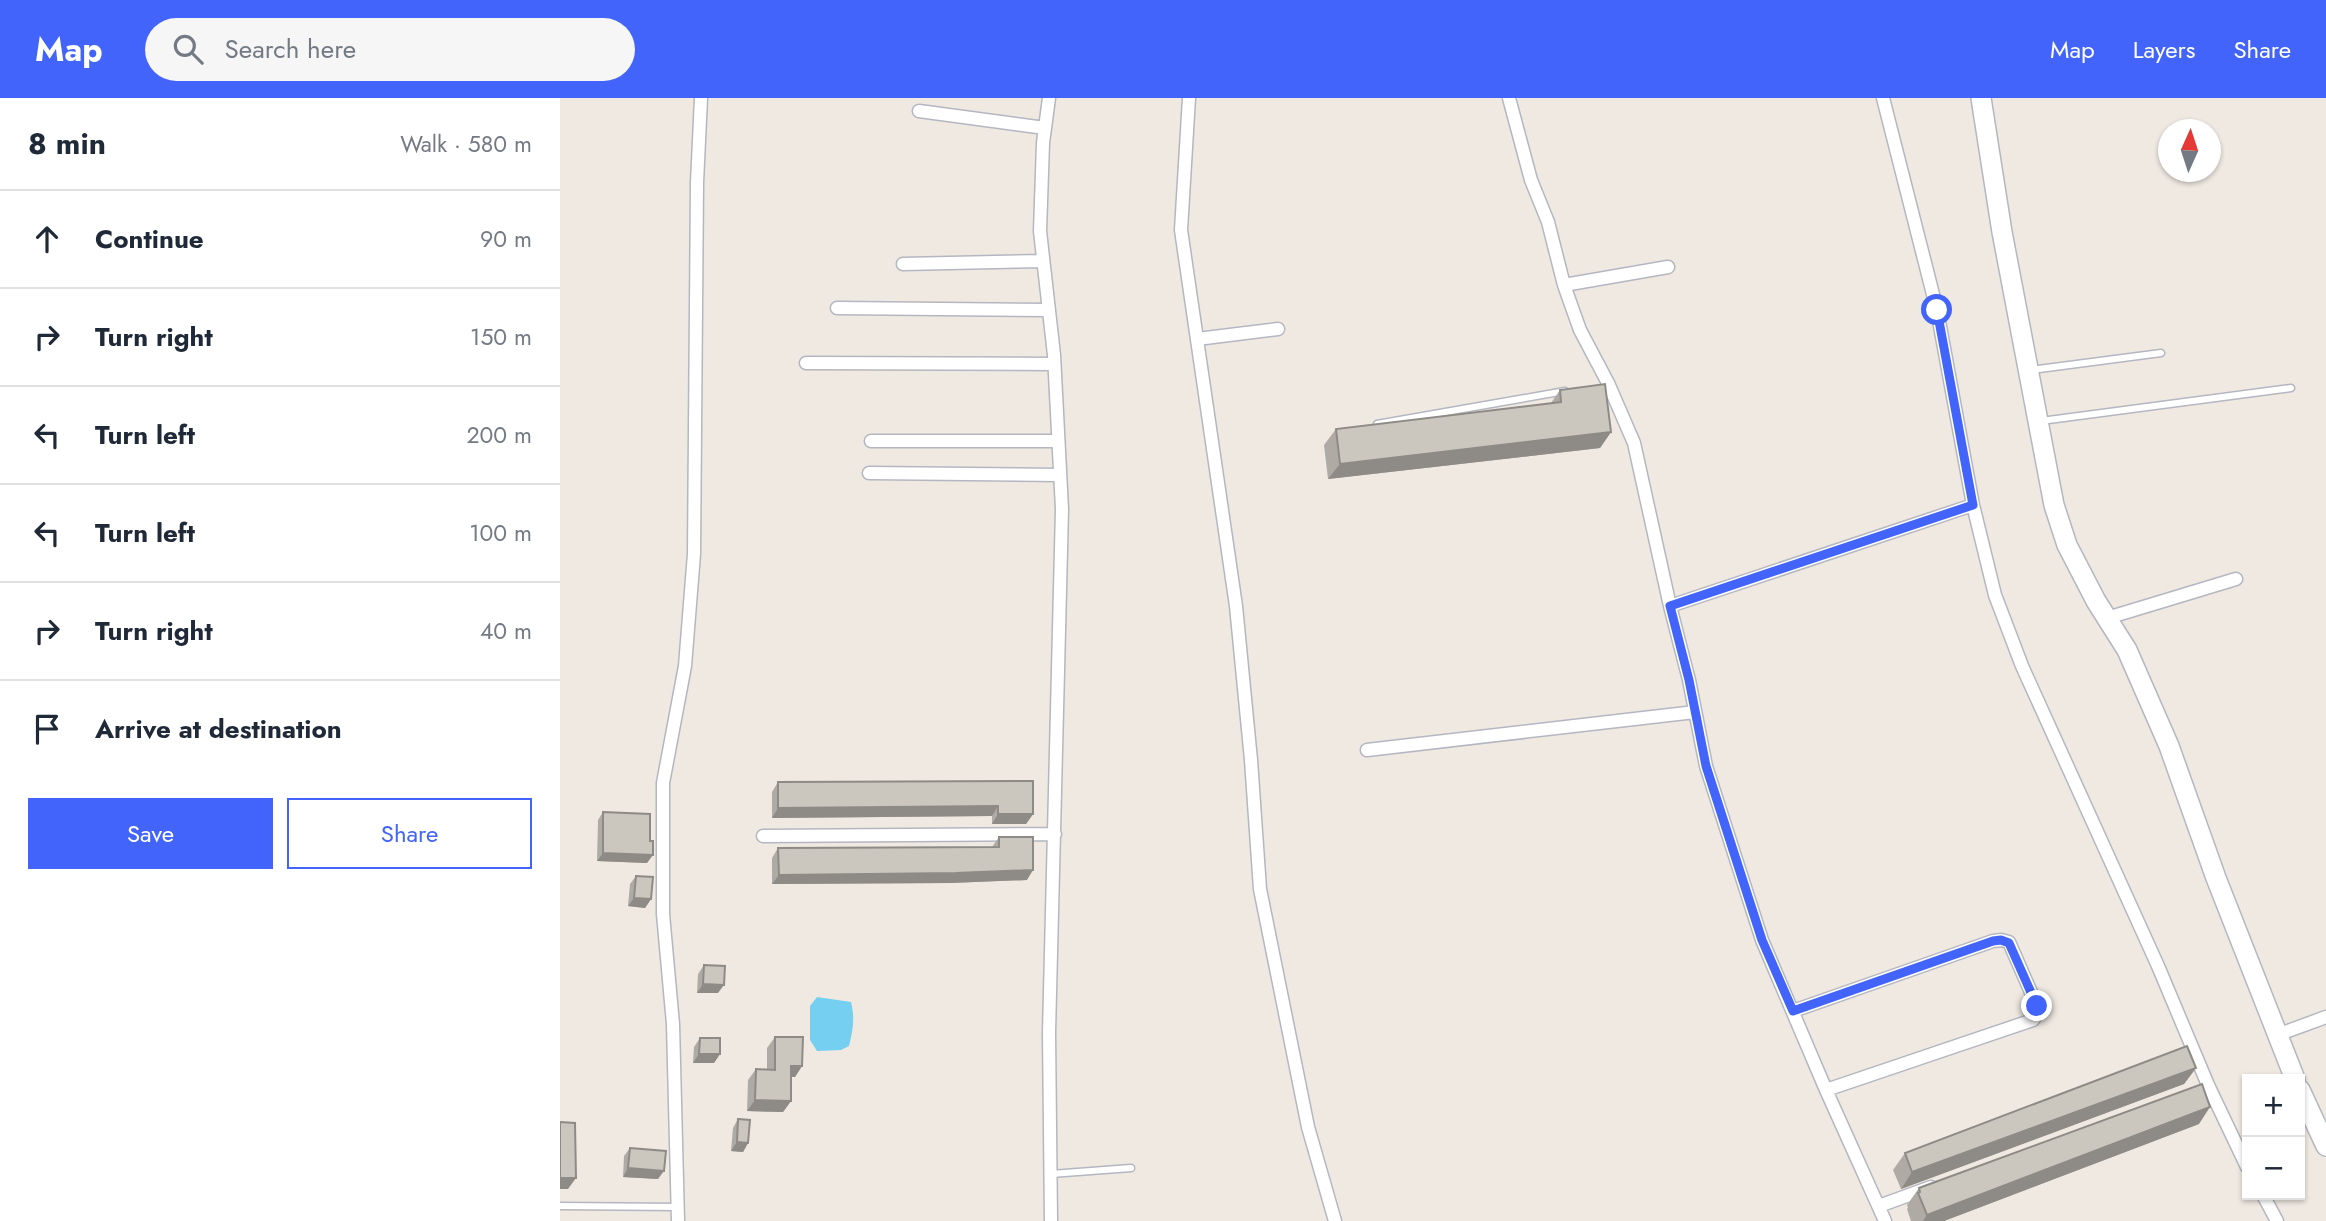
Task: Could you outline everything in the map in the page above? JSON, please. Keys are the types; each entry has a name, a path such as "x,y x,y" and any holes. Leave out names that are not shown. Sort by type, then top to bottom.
{"street":[{"path":"678,1221 673,1024 663,914 663,783 685,666 692,606 697,183 701,98"},
{"path":"1049,98 1040,230 1054,364 1062,509 1049,1032 1051,1221"},
{"path":"1189,98 1181,230 1236,606 1260,890 1308,1127 1335,1221"},
{"path":"1508,98 1531,180 1548,222 1564,285 1580,330 1608,383 1634,443 1689,680 1706,766 1762,940 1885,1221"},
{"path":"1883,98 1937,310 1973,505 1995,594 2022,666 2158,966 2207,1085 2242,1157"},
{"path":"1981,98 2002,232 2054,505 2067,545 2096,601 2127,650 2168,746 2216,878 2293,1074"},
{"path":"919,111 1045,128"},
{"path":"903,264 1044,261"},
{"path":"1564,285 1668,267"},
{"path":"837,308 1049,310"},
{"path":"1197,339 1278,329"},
{"path":"806,363 1054,364"},
{"path":"871,441 1058,442"},
{"path":"869,473 1060,475"},
{"path":"1670,606 1973,505"},
{"path":"2107,618 2236,579"},
{"path":"1367,750 1695,712"},
{"path":"763,836 1055,834"},
{"path":"1793,1011 2001,940 2009,943 2037,1006 2038,1013 2033,1020 1826,1090"},
{"path":"2277,1035 2326,1017"},
{"path":"2193,1089 2207,1085"},
{"path":"2305,1101 2326,1146"},
{"path":"1879,1206 1944,1182"},
{"path":"2266,1200 2277,1221"}],"lane":[{"path":"2029,370 2161,353"},
{"path":"1595,386 1608,383"},
{"path":"2039,422 2291,388"},
{"path":"1377,424 1567,391"},
{"path":"1051,1174 1131,1168"},
{"path":"560,1206 678,1207"}],"water":[{"path":"817,997 851,1002 853,1024 849,1046 841,1050 817,1051 810,1040 810,1006"}],"building":[{"path":"1605,384 1611,432 1340,464 1336,429 1561,402 1560,390"},
{"path":"1033,781 1033,814 998,814 998,806 778,808 778,782"},
{"path":"603,812 650,814 653,855 603,853"},
{"path":"999,837 1033,837 1033,870 779,875 778,848 999,847"},
{"path":"636,876 653,877 651,899 634,898"},
{"path":"704,965 725,966 724,985 703,984"},
{"path":"775,1037 803,1037 802,1066 791,1066 791,1101 755,1100 756,1069 775,1070"},
{"path":"700,1038 720,1038 720,1054 699,1054"},
{"path":"2187,1046 2196,1068 1912,1172 1905,1153"},
{"path":"2202,1084 2210,1107 1927,1215 1918,1193 1919,1188"},
{"path":"738,1119 750,1120 748,1143 737,1142"},
{"path":"560,1122 575,1123 576,1178 560,1178"},
{"path":"630,1148 666,1151 664,1171 628,1168"}],"route":[{"path":"1937,310 1973,505 1670,606 1689,680 1706,766 1762,940 1793,1011 2001,940 2009,943 2037,1006"}]}
